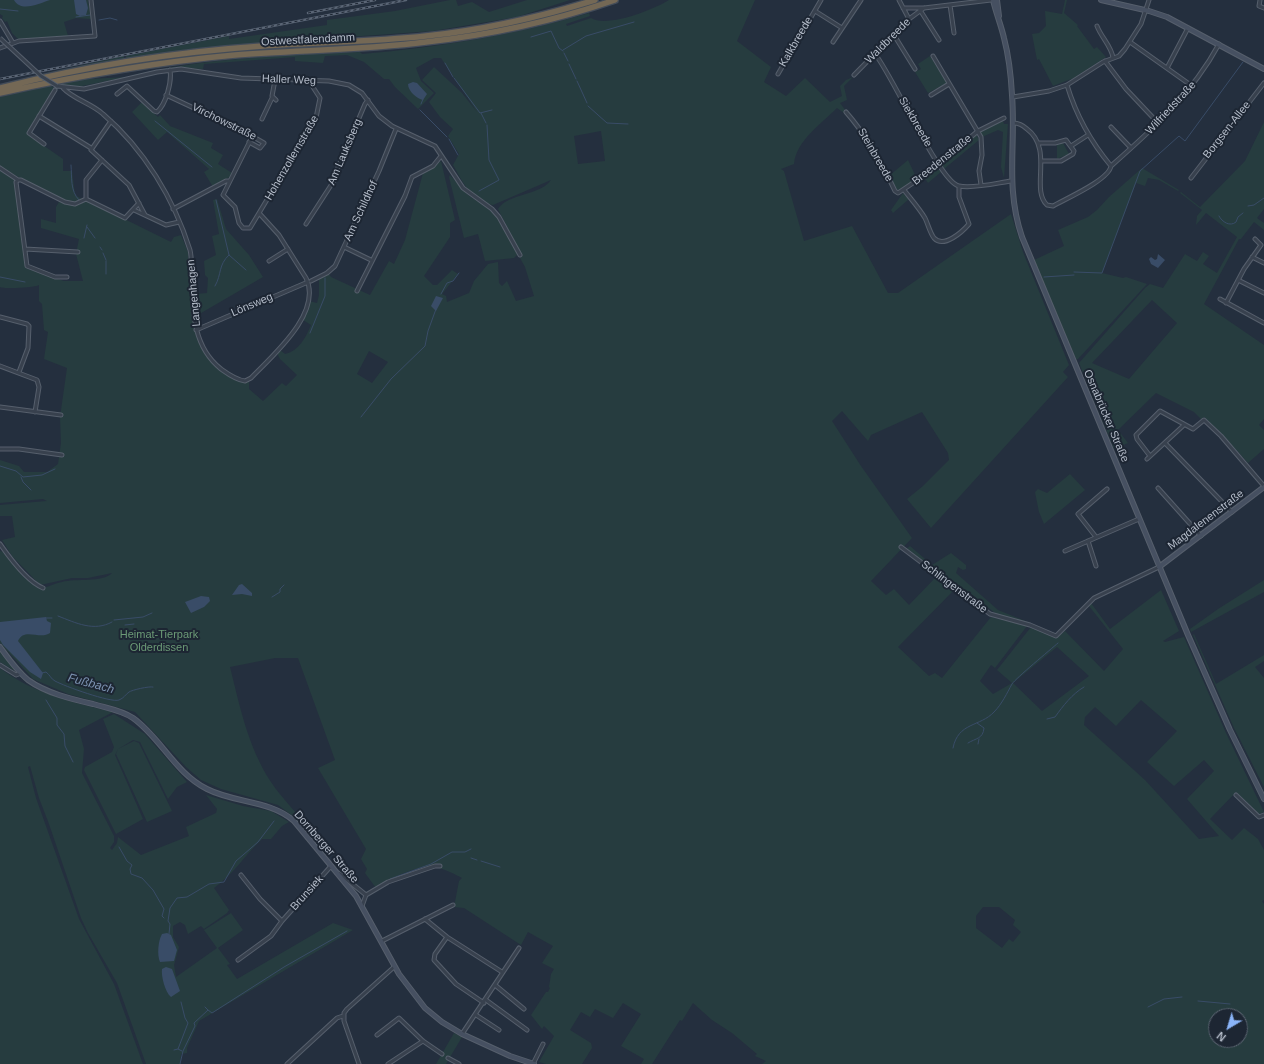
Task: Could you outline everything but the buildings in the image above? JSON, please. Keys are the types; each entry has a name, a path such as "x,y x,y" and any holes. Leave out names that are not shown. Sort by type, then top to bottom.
{"highway":[{"path":"526,19 587,0"},
{"name":"Ostwestfalendamm","path":"0,88 25,81 151,59 196,53 263,46 427,36 526,19 595,0"},
{"name":"Ostwestfalendamm","path":"0,94 78,77 171,62 255,54 389,46 461,38 541,22 616,0"},
{"path":"0,84 25,81"}],"main road":[{"name":"Osnabrücker Straße","path":"992,0 1000,22"},
{"name":"Osnabrücker Straße","path":"997,0 1008,58 1012,97 1013,123 1011,181 1016,218 1028,254 1213,693 1264,799"},
{"path":"1101,0 1146,10 1167,17 1264,69"},
{"name":"Magdalenenstraße","path":"1159,567 1264,486"},
{"path":"0,648 21,673"},
{"name":"Dornberger Straße","path":"21,673 33,683 63,696 115,710 130,716 143,727 184,773 199,784 214,792 269,807 284,814 294,821 336,873 354,892 382,941 394,967 425,1008 439,1020 462,1034 523,1062 534,1064"}],"street":[{"path":"0,48 13,43 95,36 91,0"},
{"name":"Kalkbreede","path":"778,74 821,0"},
{"path":"833,42 861,0"},
{"path":"899,0 909,19"},
{"name":"Waldbreede","path":"903,8 924,8 950,5 961,2 992,0"},
{"path":"1012,97 1049,91 1067,85 1105,61 1121,54 1141,24 1149,0"},
{"path":"1260,0 1259,6 1264,8"},
{"path":"950,5 954,33"},
{"name":"Waldbreede","path":"854,75 909,19 924,8"},
{"path":"920,10 939,40"},
{"name":"Kalkbreede","path":"814,11 842,28"},
{"path":"0,21 13,43"},
{"path":"1097,26 1104,40 1111,49 1113,58"},
{"path":"1167,68 1188,28"},
{"path":"894,35 915,69"},
{"name":"Haller Weg","path":"0,38 41,76 63,88 79,89 170,70 192,70 233,77 334,82 349,85 360,90 379,116 396,129 434,146 463,188 492,209 499,217 520,255"},
{"path":"1130,42 1192,86"},
{"name":"Wilfriedstraße","path":"1038,143 1041,161 1042,196 1044,202 1050,206 1085,189 1109,172 1111,166 1159,124 1192,86 1219,44"},
{"name":"Siekbreede","path":"875,54 938,164 952,182 959,186"},
{"path":"933,56 978,131 982,150 979,171 981,185"},
{"path":"1105,61 1126,89 1159,124"},
{"path":"117,94 127,86 156,112 161,108 166,95 170,70"},
{"path":"262,119 272,98 275,80"},
{"name":"Hohenzollernstraße","path":"229,181 223,194 235,207 238,221 243,228 250,228 316,118 320,98 309,81"},
{"name":"Borgsen-Allee","path":"1191,178 1264,83"},
{"path":"931,95 950,84"},
{"path":"1067,85 1076,112 1088,135 1111,166"},
{"name":"Langenhagen","path":"63,88 96,108 111,121 127,137 158,178 173,209 190,253 196,330 200,342 214,363 229,374 245,381 251,378 298,327 309,296 309,281"},
{"path":"78,98 79,89"},
{"path":"44,144 29,133 55,90"},
{"name":"Virchowstraße","path":"166,95 253,135 263,141 263,144 260,148 249,142"},
{"path":"272,98 276,100"},
{"name":"Am Lauksberg","path":"306,224 335,179 365,104 368,100"},
{"name":"Steinbreede","path":"846,112 868,141 895,191 898,193 904,190"},
{"path":"39,116 91,148 125,181 145,215"},
{"name":"Breedenstraße","path":"959,186 959,197 969,224 950,239 944,241 936,240 924,217 904,190 978,131 1004,118"},
{"path":"91,148 111,121"},
{"path":"1013,123 1019,124 1029,131 1038,143 1055,143 1066,140 1074,151 1073,154 1063,160 1041,161"},
{"path":"1111,127 1131,148"},
{"name":"Am Schildhof","path":"309,281 325,275 333,269 379,171 396,129"},
{"path":"173,209 226,181 229,181 253,135"},
{"path":"1071,146 1088,135"},
{"path":"357,291 371,260 405,196 412,177 433,166 441,156"},
{"path":"86,199 86,180 102,160"},
{"path":"0,168 18,180 21,180 65,202 75,204 86,199"},
{"path":"18,180 16,182 26,266 55,277 67,277"},
{"path":"959,186 1011,181"},
{"path":"86,199 125,218 139,203"},
{"path":"134,210 168,226 178,222"},
{"name":"Hohenzollernstraße","path":"259,213 276,231 309,281"},
{"path":"1226,303 1252,257 1262,245 1255,239"},
{"path":"344,248 371,260"},
{"path":"25,249 78,252"},
{"path":"269,261 288,249"},
{"path":"1252,257 1264,263"},
{"path":"1238,280 1264,293"},
{"name":"Lönsweg","path":"196,330 309,281"},
{"path":"1220,299 1264,323"},
{"path":"0,317 28,324 30,331 29,342 19,372"},
{"path":"0,366 35,378 38,382 36,412"},
{"path":"0,407 61,415"},
{"path":"1150,456 1136,439 1136,436 1160,412 1184,425 1195,429 1204,420 1221,436 1264,486"},
{"path":"1147,459 1184,425"},
{"path":"1165,443 1232,512"},
{"path":"0,449 19,449 62,455"},
{"path":"1158,488 1201,536"},
{"path":"1096,537 1078,514 1108,489"},
{"path":"1065,551 1139,519"},
{"path":"1088,540 1096,566"},
{"path":"0,544 23,571 35,583 43,588"},
{"name":"Schlingenstraße","path":"901,547 958,588 990,614 1030,625 1056,636 1094,598 1159,567"},
{"name":"Dornberger Straße","path":"0,664 16,675 21,673"},
{"path":"1236,795 1257,816 1260,817 1264,815"},
{"name":"Brunsiek","path":"238,960 271,936 282,920 331,866"},
{"path":"362,906 366,895 392,880 435,866 440,866"},
{"path":"336,873 340,874 366,895"},
{"name":"Brunsiek","path":"240,875 260,899 282,920"},
{"path":"382,941 453,905"},
{"path":"425,918 447,937 502,972"},
{"path":"447,937 436,954 434,960 456,984 485,1001 528,1030"},
{"path":"462,1034 519,948"},
{"path":"287,1064 337,1018 343,1016 347,1009 394,967"},
{"path":"495,985 524,1009"},
{"path":"476,1015 499,1030"},
{"path":"343,1016 360,1064"},
{"path":"377,1035 399,1018 423,1040 442,1054"},
{"path":"390,1063 423,1040"},
{"name":"Dornberger Straße","path":"534,1064 543,1044"},
{"path":"448,1058 459,1064"}],"green space":[{"path":"0,0 88,0 91,19 76,18 64,22 68,36 18,39 12,33 7,21 5,22 2,18 3,16 0,14"},
{"path":"456,0 458,6 472,2 489,12 527,0 570,0 517,17 433,31 248,44 183,50 126,59 126,56 229,36 229,39 327,25 327,20 395,11"},
{"name":"Heimat-Tierpark Olderdissen","path":"669,0 755,0 737,41 771,67 764,82 786,96 805,78 830,102 842,96 840,86 846,80 853,77 844,86 847,100 840,103 846,111 844,113 837,108 804,140 799,148 794,164 781,169 784,171 804,241 852,226 888,293 898,293 1011,214 1023,252 1069,365 1063,372 1068,377 931,528 907,499 923,486 949,460 948,453 922,412 871,435 868,441 842,411 832,421 861,466 912,538 871,581 886,595 894,589 909,605 937,576 955,589 898,647 929,676 935,673 942,678 991,617 1027,626 995,668 991,665 980,681 993,694 1012,683 997,670 1031,627 1056,638 1065,631 1104,671 1123,649 1089,606 1091,603 1110,629 1161,590 1179,631 1163,641 1165,642 1184,637 1226,733 1264,812 1259,814 1236,792 1210,819 1232,840 1244,828 1258,839 1264,850 1264,900 1262,901 1264,904 1264,1064 762,1064 766,1061 755,1056 757,1054 732,1033 712,1020 693,1003 682,1021 680,1020 652,1064 641,1064 644,1059 621,1046 641,1014 623,1003 613,1018 595,1009 590,1017 581,1012 570,1030 591,1043 592,1048 582,1064 546,1064 539,1062 554,1036 544,1026 542,1029 531,1015 550,988 551,974 554,969 542,963 553,946 528,932 521,945 464,908 454,907 459,881 462,878 442,869 429,867 413,870 389,880 376,888 365,873 367,869 361,859 366,849 318,768 335,760 298,658 275,658 230,667 237,697 256,755 275,788 308,828 305,831 294,817 278,805 221,789 201,780 186,767 135,712 68,694 33,679 0,643 0,551 4,552 38,587 47,587 68,581 102,578 112,573 88,578 72,578 40,585 12,556 2,540 15,537 12,516 0,516 0,505 47,501 43,499 0,503 0,460 19,466 24,472 47,472 58,464 61,443 60,417 67,368 44,359 48,332 44,330 42,304 39,301 39,285 19,288 0,287 0,169 14,178 26,268 64,281 83,281 76,254 79,239 41,228 41,219 56,223 56,207 59,202 74,206 86,200 171,242 174,237 181,235 188,252 192,316 199,343 208,358 218,368 243,382 249,382 249,389 263,401 282,383 286,386 297,375 280,359 277,353 280,350 285,354 294,350 298,347 307,334 311,325 303,320 309,301 317,303 319,295 319,278 329,274 331,277 370,295 389,261 394,264 405,240 423,173 441,161 455,220 450,223 450,237 424,276 433,285 437,285 452,270 458,274 442,294 446,296 447,302 469,293 474,281 488,264 498,262 499,283 502,286 507,281 516,301 534,296 525,267 520,258 522,256 498,209 509,200 539,189 551,180 493,205 485,203 473,196 453,165 459,154 448,136 453,129 440,117 429,102 436,93 422,80 434,67 462,93 477,112 441,58 434,58 416,68 421,81 434,93 418,109 395,87 389,79 384,79 364,62 347,55 325,56 323,63 295,61 295,57 204,64 203,69 171,68 129,76 186,65 244,58 360,52 362,54 420,48 505,34 589,13 590,16 566,24 567,26 591,18 598,21 618,19 642,13","holes":["601,131 605,161 578,164 574,136","369,351 388,362 372,383 357,374","1057,647 1089,676 1042,711 1013,683","1141,700 1177,731 1147,762 1174,786 1204,760 1214,771 1187,799 1219,836 1199,839 1145,780 1084,725 1085,717 1095,707 1116,726","983,907 999,907 1015,920 1013,925 1021,932 1013,942 1009,939 1002,948 976,928 976,916"]},
{"path":"1065,0 1067,0 1064,13 1078,25 1077,26 1094,49 1097,47 1106,57 1074,78 1053,86 1039,59 1037,60 1032,34 1039,33 1046,26 1045,11 1062,14"},
{"path":"124,56 124,60 41,74"},
{"path":"930,56 947,83 928,93 915,72 921,69 918,64"},
{"path":"127,77 82,86 67,86 60,84 88,79"},
{"path":"50,86 55,88 27,134 63,159 63,171 72,171 75,195 82,199 74,203 57,198 0,167 0,97"},
{"path":"142,102 158,117 160,115 170,126 213,143 211,148 223,155 218,164 232,173 231,176 213,187 204,172 209,169 167,132 158,140 132,112"},
{"path":"1003,121 1004,124 1008,124 1004,178 1001,167 1003,132 998,130 982,137 980,131"},
{"path":"1264,122 1264,209 1257,218 1264,223 1264,230 1254,222 1241,239 1239,239 1204,304 1264,345 1264,419 1259,425 1264,430 1264,449 1248,463 1221,433 1204,417 1202,420 1194,412 1156,393 1118,430 1128,443 1114,449 1079,363 1145,288 1150,284 1163,288 1185,254 1197,261 1203,252 1209,256 1203,264 1217,273 1237,237 1206,213 1196,225 1197,216 1202,210 1180,193 1181,192 1200,207 1245,161","holes":["1152,300 1177,323 1129,379 1092,363"]},
{"path":"976,134 979,140 944,169 941,164"},
{"path":"1063,143 1069,154 1057,159 1057,145"},
{"path":"908,160 917,179 899,190 896,189 889,176"},
{"path":"936,167 941,172 928,183 924,177"},
{"path":"1142,168 1179,190 1178,191 1159,180 1148,178 1145,186 1136,183 1102,273 1123,278 1126,277 1147,284 1078,359 1076,359 1034,260 1064,246 1058,230 1088,217"},
{"path":"450,175 468,195 491,210 498,217 518,254 514,258 485,261 478,234 464,238 449,177"},
{"path":"903,193 909,199 893,213 891,210"},
{"path":"217,199 226,229 249,255 263,277 196,316 195,294 207,293 208,278 205,275 204,261 216,255 212,236 219,234 213,200"},
{"path":"1070,474 1085,490 1044,524 1039,512 1035,492 1038,489 1047,493"},
{"path":"910,546 932,565 951,553 966,565 966,569 963,570 958,567 956,573 998,610 1040,627 995,615 995,613 971,594 969,596 906,549"},
{"path":"1264,580 1264,592 1191,632 1190,629 1218,609"},
{"path":"1194,634 1216,684 1264,655 1264,661 1255,667 1264,678 1264,787 1234,728 1193,635"},
{"path":"0,651 15,668 15,671 0,662"},
{"path":"0,668 12,677 40,691 69,701 113,712 79,730 84,749 82,773 114,836 114,842 110,848 112,850 117,843 118,837 141,855 189,836 186,827 216,813 217,809 206,795 243,806 271,811 289,822 282,826 271,839 262,839 233,871 214,888 229,910 227,913 204,929 201,926 188,934 185,925 180,922 173,926 173,937 179,947 174,965 176,977 217,948 204,930 231,913 243,930 218,948 230,964 227,965 237,979 333,923 353,930 199,1021 187,1048 187,1053 181,1054 180,1064 146,1064 117,983 81,918 39,798 30,766 28,767 36,798 79,919 114,984 143,1064 0,1064"},
{"path":"114,714 145,734 187,782 177,787 168,799 140,742 133,740 118,749 115,755 143,819 116,834 84,770 85,767 112,752 114,747 103,719"},
{"path":"134,741 139,743 172,811 147,822 116,754 118,749"},
{"path":"454,1033 462,1037 446,1064 436,1064"}],"water":[{"path":"14,0 50,0 26,7 17,4"},
{"path":"74,0 86,0 88,8 86,15 80,16 76,14"},
{"path":"413,82 417,83 427,94 423,100 411,92 408,87 408,84"},
{"path":"1158,254 1165,260 1158,268 1151,264 1149,259 1151,257 1155,260 1157,259"},
{"path":"436,296 443,298 436,311 431,306"},
{"path":"242,584 252,593 252,596 242,594 232,595 239,585"},
{"path":"201,596 209,597 210,601 204,607 191,613 185,602"},
{"path":"46,617 47,621 51,623 50,633 46,635 24,635 18,641 43,673 41,679 30,672 3,645 0,640 0,622"},
{"path":"167,933 171,935 177,950 174,961 160,962 158,952 159,944 162,934"},
{"path":"166,967 172,969 180,991 171,997 165,988 162,976 162,969"}],"waterway":[{"path":"0,9 18,11"},
{"path":"76,17 90,15"},
{"path":"99,20 110,18 117,20"},
{"path":"563,50 586,36 634,22"},
{"path":"531,37 551,31 559,48 563,51"},
{"path":"564,53 568,61"},
{"path":"1074,272 1102,273 1140,171 1179,136 1185,141 1243,62"},
{"path":"445,63 453,77"},
{"path":"569,64 576,79"},
{"path":"454,78 480,113 492,110"},
{"path":"577,81 587,103"},
{"path":"421,104 423,99"},
{"path":"588,106 607,123 628,124"},
{"path":"420,110 447,137"},
{"path":"481,113 486,123"},
{"path":"155,121 212,167"},
{"path":"479,191 499,180 489,160 487,125"},
{"path":"449,139 458,155"},
{"path":"71,165 73,188 79,200"},
{"path":"1248,206 1254,205 1264,198"},
{"path":"216,200 229,255 246,270"},
{"path":"1219,216 1224,222 1231,224 1236,222 1238,217 1243,213"},
{"path":"84,238 87,225"},
{"path":"87,227 95,238"},
{"path":"103,253 106,260"},
{"path":"215,286 219,278 223,262 229,255"},
{"path":"106,261 106,274"},
{"path":"441,294 447,283 453,281 459,273"},
{"path":"1044,277 1074,275"},
{"path":"0,277 25,282"},
{"path":"310,333 325,296 325,278"},
{"path":"361,417 391,379 425,346 428,331 436,309"},
{"path":"0,466 16,471 23,477 42,475 55,469"},
{"path":"21,477 23,482 31,490"},
{"path":"272,597 280,592 280,589 284,585"},
{"path":"114,620 143,617 152,613"},
{"path":"58,616 78,624 92,626 105,625 112,622"},
{"path":"45,618 52,618"},
{"path":"125,625 134,624"},
{"path":"953,748 956,740 964,729 988,717 994,712 1002,702 1012,684 1058,643"},
{"name":"Fußbach","path":"42,673 46,672 54,680 87,694 114,700 121,699 133,690 153,687"},
{"path":"1047,719 1055,717 1072,697 1084,687"},
{"path":"46,700 57,718 57,725 64,734 65,746 73,762"},
{"path":"968,743 979,738 983,732 984,728 977,723"},
{"path":"978,744 979,739"},
{"path":"169,934 170,924 168,921 170,908 177,898 187,897 209,884 224,882 236,861 258,842 274,821"},
{"path":"119,847 127,861 132,865 130,869 131,874 142,878 153,890 164,909 162,916 164,918"},
{"path":"390,879 431,864 452,852 465,852 471,849"},
{"path":"471,858 477,860"},
{"path":"481,861 500,867"},
{"path":"208,1010 212,1013 284,967 347,931"},
{"path":"1148,1007 1164,999 1182,997"},
{"path":"1198,1001 1230,1004"},
{"path":"181,1002 185,1018 188,1023 178,1049 182,1051"},
{"path":"180,1064 183,1051 195,1026 194,1023 208,1010 205,1007"},
{"path":"174,1050 178,1049"}],"railway":[{"path":"308,13 375,0"},
{"path":"0,79 406,0"}]}
